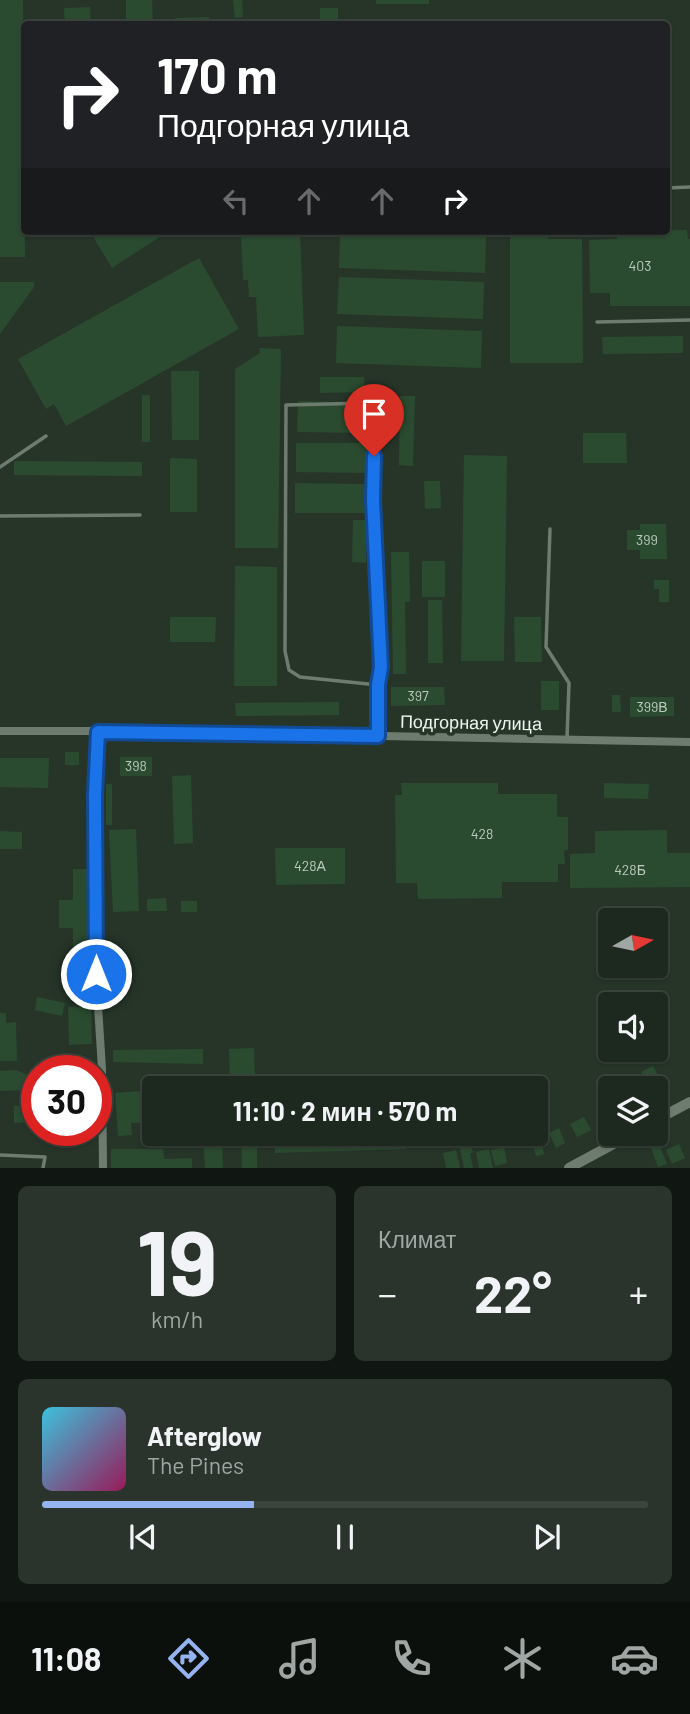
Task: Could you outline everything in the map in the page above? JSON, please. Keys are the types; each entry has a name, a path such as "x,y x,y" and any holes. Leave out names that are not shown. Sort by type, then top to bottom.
{"street":[{"name":"Подгорная улица","path":"0,731 690,742"},
{"path":"98,732 95,795 96,974 102,1069 103,1168"},
{"path":"668,1114 690,1102"},
{"path":"569,1168 610,1146"}],"lane":[{"path":"670,188 690,187"},
{"path":"597,322 690,320"},
{"path":"378,685 300,677 289,670 285,638 286,405 371,403 375,412 373,500 381,667 378,685 378,736"},
{"path":"0,467 46,436"},
{"path":"0,516 140,515"},
{"path":"550,529 546,647 569,682 567,741"},
{"path":"0,1155 45,1157 43,1168"}],"building":[{"path":"0,0 23,0 21,235 25,235 25,257 0,257"},
{"path":"126,0 152,0 153,21 126,21"},
{"path":"233,0 242,0 243,17 235,18"},
{"path":"376,0 429,0 429,4 376,4"},
{"path":"90,7 91,21 65,21 64,8"},
{"path":"320,8 338,8 338,21 320,21"},
{"path":"209,17 209,21 175,21 175,18"},
{"path":"670,230 687,230 690,239 690,306 610,306 610,293 590,293 589,240 617,239 618,235 670,235"},
{"path":"92,235 163,235 112,268"},
{"path":"241,235 300,235 304,335 258,337 256,297 249,297 248,280 243,280"},
{"path":"340,235 486,237 485,273 339,268"},
{"path":"510,235 548,235 548,239 582,239 583,363 510,363"},
{"path":"199,258 239,329 66,426 54,404 46,409 18,359"},
{"path":"339,277 484,282 483,319 337,314"},
{"path":"0,282 34,282 34,287 0,334"},
{"path":"337,326 482,331 481,368 336,363"},
{"path":"683,336 683,353 603,354 602,337"},
{"path":"259,348 281,349 278,548 235,548 235,369 260,353"},
{"path":"171,371 199,371 199,440 172,440"},
{"path":"320,377 364,377 365,392 320,393"},
{"path":"142,395 150,395 150,442 142,442"},
{"path":"400,396 415,396 413,466 399,465"},
{"path":"298,401 369,403 368,433 297,432"},
{"path":"583,433 626,433 627,463 583,463"},
{"path":"296,443 369,443 368,473 296,472"},
{"path":"464,455 507,456 504,661 461,661"},
{"path":"170,458 197,459 197,512 170,512"},
{"path":"14,461 142,462 142,476 14,475"},
{"path":"424,481 440,481 441,508 425,509"},
{"path":"295,483 368,484 368,513 295,513"},
{"path":"353,520 366,520 366,563 352,562"},
{"path":"640,524 666,524 667,559 640,559 640,550 627,550 627,530 640,530"},
{"path":"391,552 409,552 410,602 405,602 406,674 393,674"},
{"path":"422,561 445,561 445,597 422,597"},
{"path":"235,566 277,567 277,686 234,686"},
{"path":"654,580 669,580 669,602 659,602 659,589 654,589"},
{"path":"428,600 442,600 443,663 428,663"},
{"path":"170,617 216,617 215,642 170,642"},
{"path":"514,617 541,617 542,662 515,662"},
{"path":"541,681 559,681 559,710 541,710"},
{"path":"391,687 444,687 445,705 391,706"},
{"path":"612,695 620,695 621,712 612,712"},
{"path":"630,697 674,697 674,716 630,717"},
{"path":"339,702 339,715 236,716 235,703"},
{"path":"65,752 79,752 79,765 65,765"},
{"path":"120,757 152,757 152,776 120,776"},
{"path":"0,758 49,758 48,788 0,787"},
{"path":"191,775 193,843 174,844 172,776"},
{"path":"401,783 498,783 498,794 557,794 557,817 568,817 568,850 564,850 565,864 558,864 558,882 502,882 502,898 418,899 417,883 396,883 395,795 402,795"},
{"path":"604,783 649,784 648,799 604,798"},
{"path":"106,784 112,784 112,825 106,825"},
{"path":"136,829 139,911 113,912 109,830"},
{"path":"667,830 667,853 690,853 690,887 570,888 570,854 595,853 595,831"},
{"path":"0,831 22,832 22,849 0,849"},
{"path":"275,848 345,848 345,884 276,885"},
{"path":"73,869 88,869 88,956 73,956 73,928 59,928 59,900 73,900"},
{"path":"166,898 167,911 147,911 147,899"},
{"path":"181,901 197,901 197,912 181,912"},
{"path":"37,997 65,1003 62,1016 35,1010"},
{"path":"91,1006 92,1044 69,1045 68,1007"},
{"path":"0,1013 6,1013 6,1023 16,1022 17,1061 0,1061"},
{"path":"254,1048 255,1076 230,1076 229,1049"},
{"path":"203,1049 203,1064 113,1062 113,1050"},
{"path":"653,1066 658,1076 643,1076 641,1072"},
{"path":"0,1071 21,1072 21,1090 0,1091"},
{"path":"142,1091 142,1123 131,1123 132,1135 118,1136 115,1093"},
{"path":"14,1106 21,1106 21,1123 14,1123"},
{"path":"584,1117 591,1130 577,1137 570,1124"},
{"path":"559,1128 565,1143 556,1148 549,1133"},
{"path":"679,1144 685,1158 672,1164 666,1150"},
{"path":"204,1146 222,1146 223,1168 205,1168"},
{"path":"241,1146 257,1146 257,1168 242,1168"},
{"path":"275,1146 406,1146 406,1149 275,1153"},
{"path":"459,1146 471,1146 473,1168 464,1168"},
{"path":"533,1146 542,1146 544,1154 536,1156"},
{"path":"660,1146 667,1164 658,1167 651,1148"},
{"path":"504,1147 507,1163 495,1166 491,1150"},
{"path":"111,1149 163,1149 164,1159 192,1158 192,1168 111,1168"},
{"path":"489,1149 493,1168 479,1168 476,1152"},
{"path":"456,1150 460,1168 446,1168 443,1153"}],"route":[{"path":"96,974 95,795 98,732 378,736 378,685 381,667 373,500 374,456"}]}
